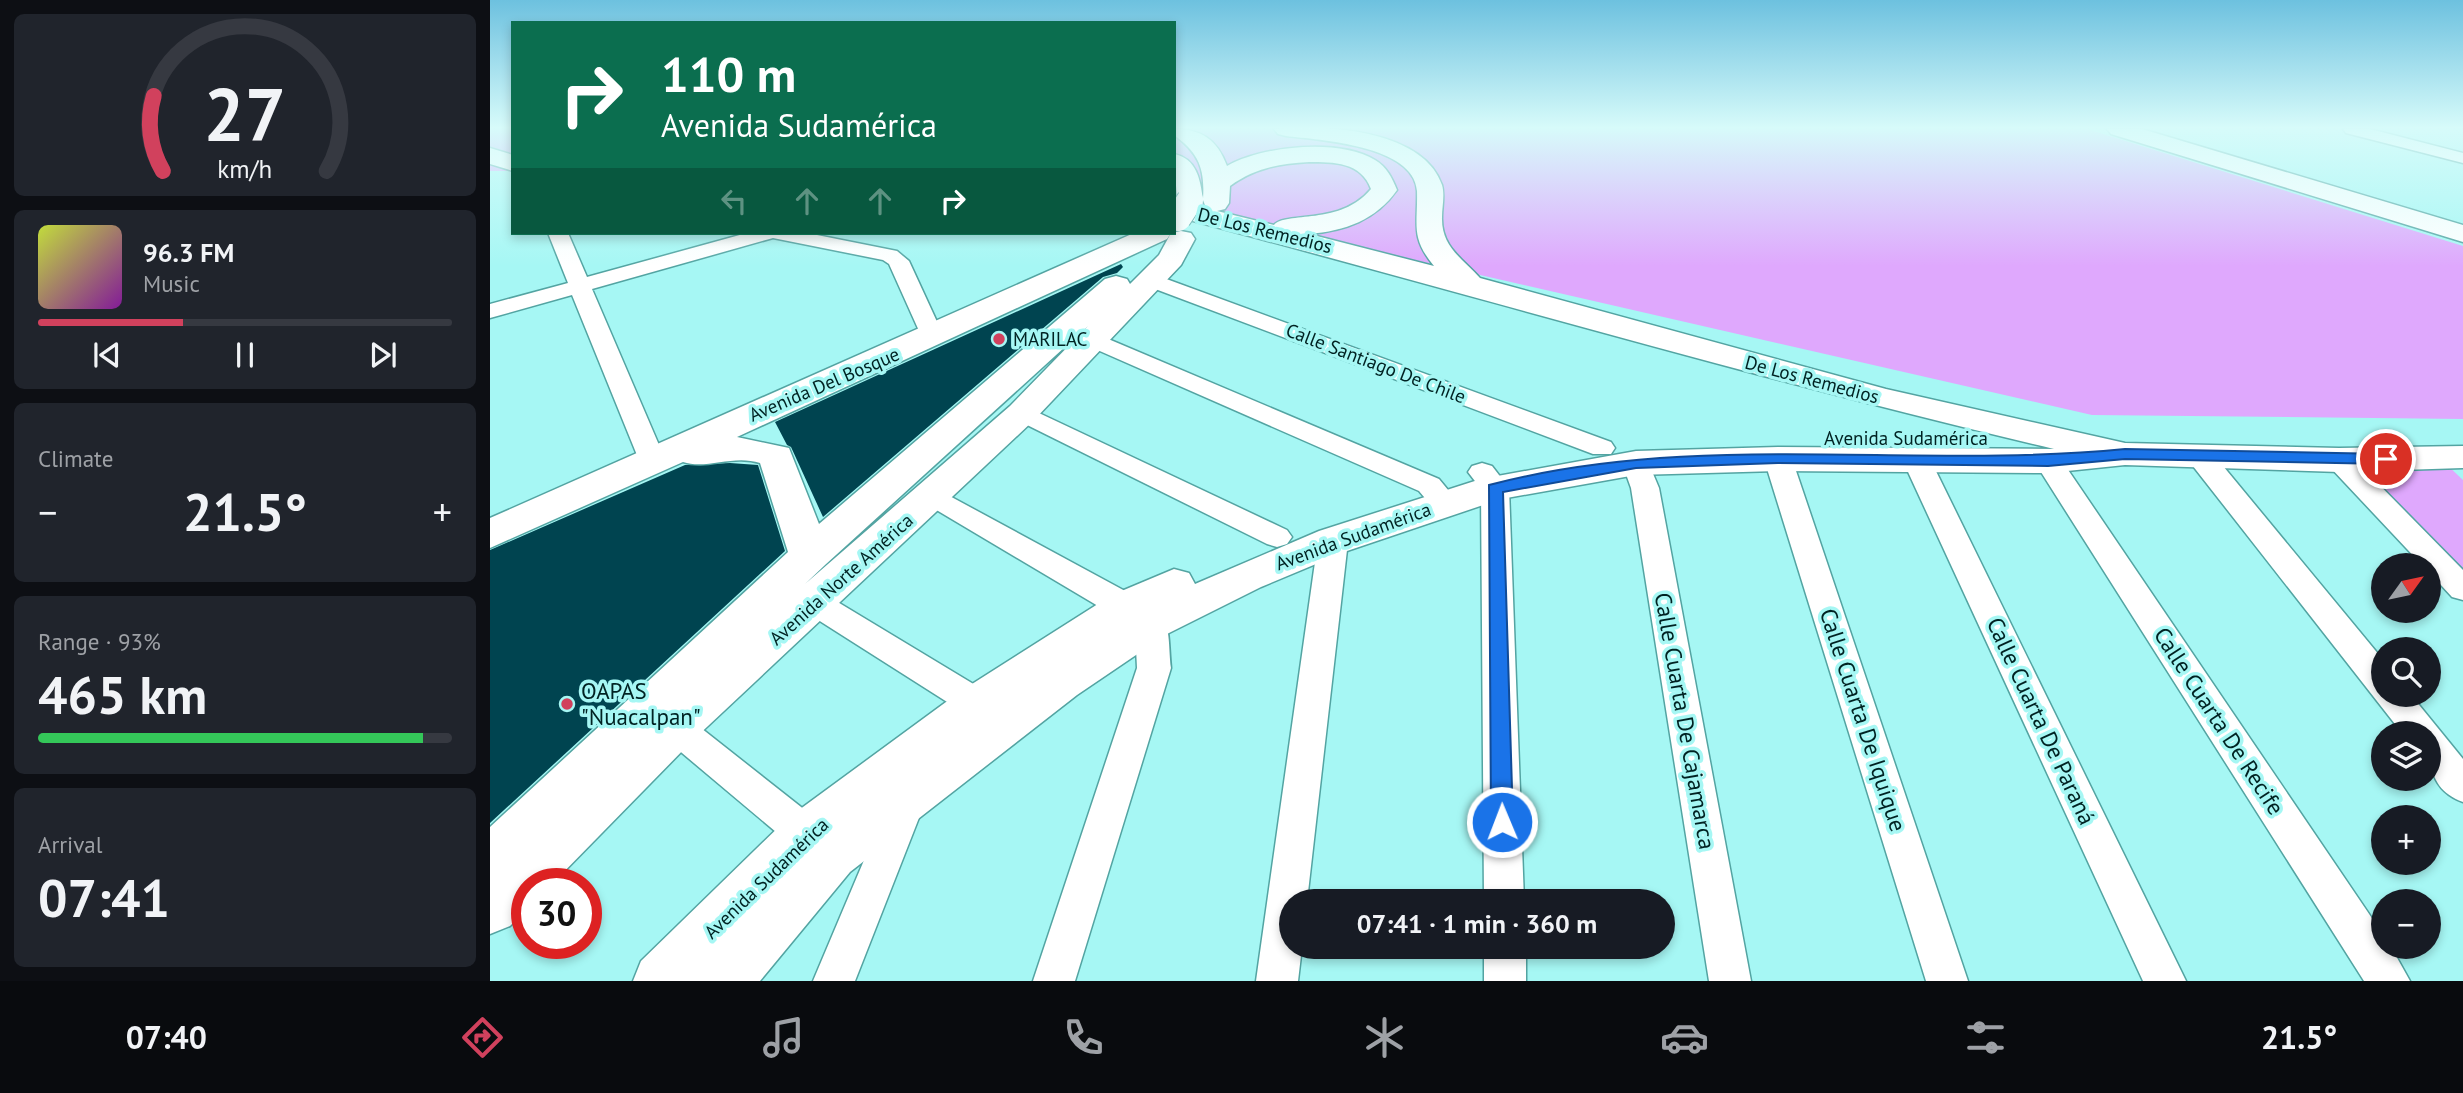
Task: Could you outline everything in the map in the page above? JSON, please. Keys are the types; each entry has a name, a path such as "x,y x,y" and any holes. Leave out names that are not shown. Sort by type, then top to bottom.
{"main road":[{"path":"1186,175 1186,214"},
{"path":"1186,214 1210,175"},
{"path":"1186,214 1237,175"},
{"path":"1241,223 1305,227 1359,214 1376,203 1384,190 1379,175"},
{"path":"1425,175 1430,188 1427,233 1432,247 1469,284"},
{"path":"2272,175 2463,233"},
{"path":"2303,175 2463,223"},
{"name":"De Los Remedios","path":"1186,214 1241,223 1880,398 1995,441"},
{"name":"Avenida Norte América","path":"490,908 675,727 1022,413 1171,259 1186,214"},
{"name":"Avenida Del Bosque","path":"490,534 651,458 932,337 1143,235"},
{"name":"Avenida Norte América","path":"490,863 810,555 1135,268 1166,235"},
{"path":"1880,398 1899,420 1901,449"},
{"name":"Avenida Sudamérica","path":"898,784 978,704 1277,537 1489,480 1619,456 1783,437 1901,449"},
{"name":"Avenida Sudamérica","path":"1619,456 1778,459 1995,441 2050,450 2199,456"},
{"path":"490,534 685,457 712,449 751,447 776,456 810,555"},
{"path":"2199,456 2458,462"},
{"name":"Avenida Sudamérica","path":"662,981 819,844 898,784 1061,682 1139,614 1246,577 1437,494"},
{"name":"Avenida Sudamérica","path":"722,981 819,844"}],"street":[{"path":"559,235 651,458"},
{"path":"490,311 762,235"},
{"path":"787,235 890,255 898,261 932,337"},
{"name":"Calle Santiago De Chile","path":"1150,279 1619,456"},
{"path":"1094,340 1437,494"},
{"path":"1022,413 1277,537"},
{"name":"Calle Cuarta De Paraná","path":"1901,449 2165,981"},
{"name":"Calle Cuarta De Recife","path":"2050,450 2389,981"},
{"name":"Calle Cuarta De Cajamarca","path":"1619,456 1645,488 1730,981"},
{"path":"2199,456 2253,519 2371,669"},
{"name":"Calle Cuarta De Iquique","path":"1778,459 1947,981"},
{"path":"2339,460 2463,589"},
{"path":"1489,480 1504,889"},
{"path":"933,496 1139,614 1154,668 1054,981"},
{"path":"1277,981 1333,541"},
{"path":"815,603 978,704"},
{"path":"2401,707 2412,721"},
{"path":"675,727 819,844"},
{"path":"2441,758 2463,786"},
{"path":"834,981 898,784"},
{"path":"1504,959 1505,981"}],"shaded area":[{"path":"1176,175 2234,175 2463,246 2463,419 2092,415 1176,205"},
{"path":"2445,463 2463,480 2463,578 2441,553 2353,466"}],"building":[{"name":"MARILAC","path":"1121,264 1123,267 1117,273 1103,277 823,517 791,447 787,445 775,422"},
{"name":"OAPAS \"Nuacalpan\"","path":"685,465 758,465 785,551 490,823 490,550"}],"place":[{"name":"MARILAC","path":"999,339"},
{"name":"OAPAS \"Nuacalpan\"","path":"567,704"}],"route":[{"path":"1502,822 1495,488 1636,463 1778,459 2048,461 2125,454 2386,459"}]}
